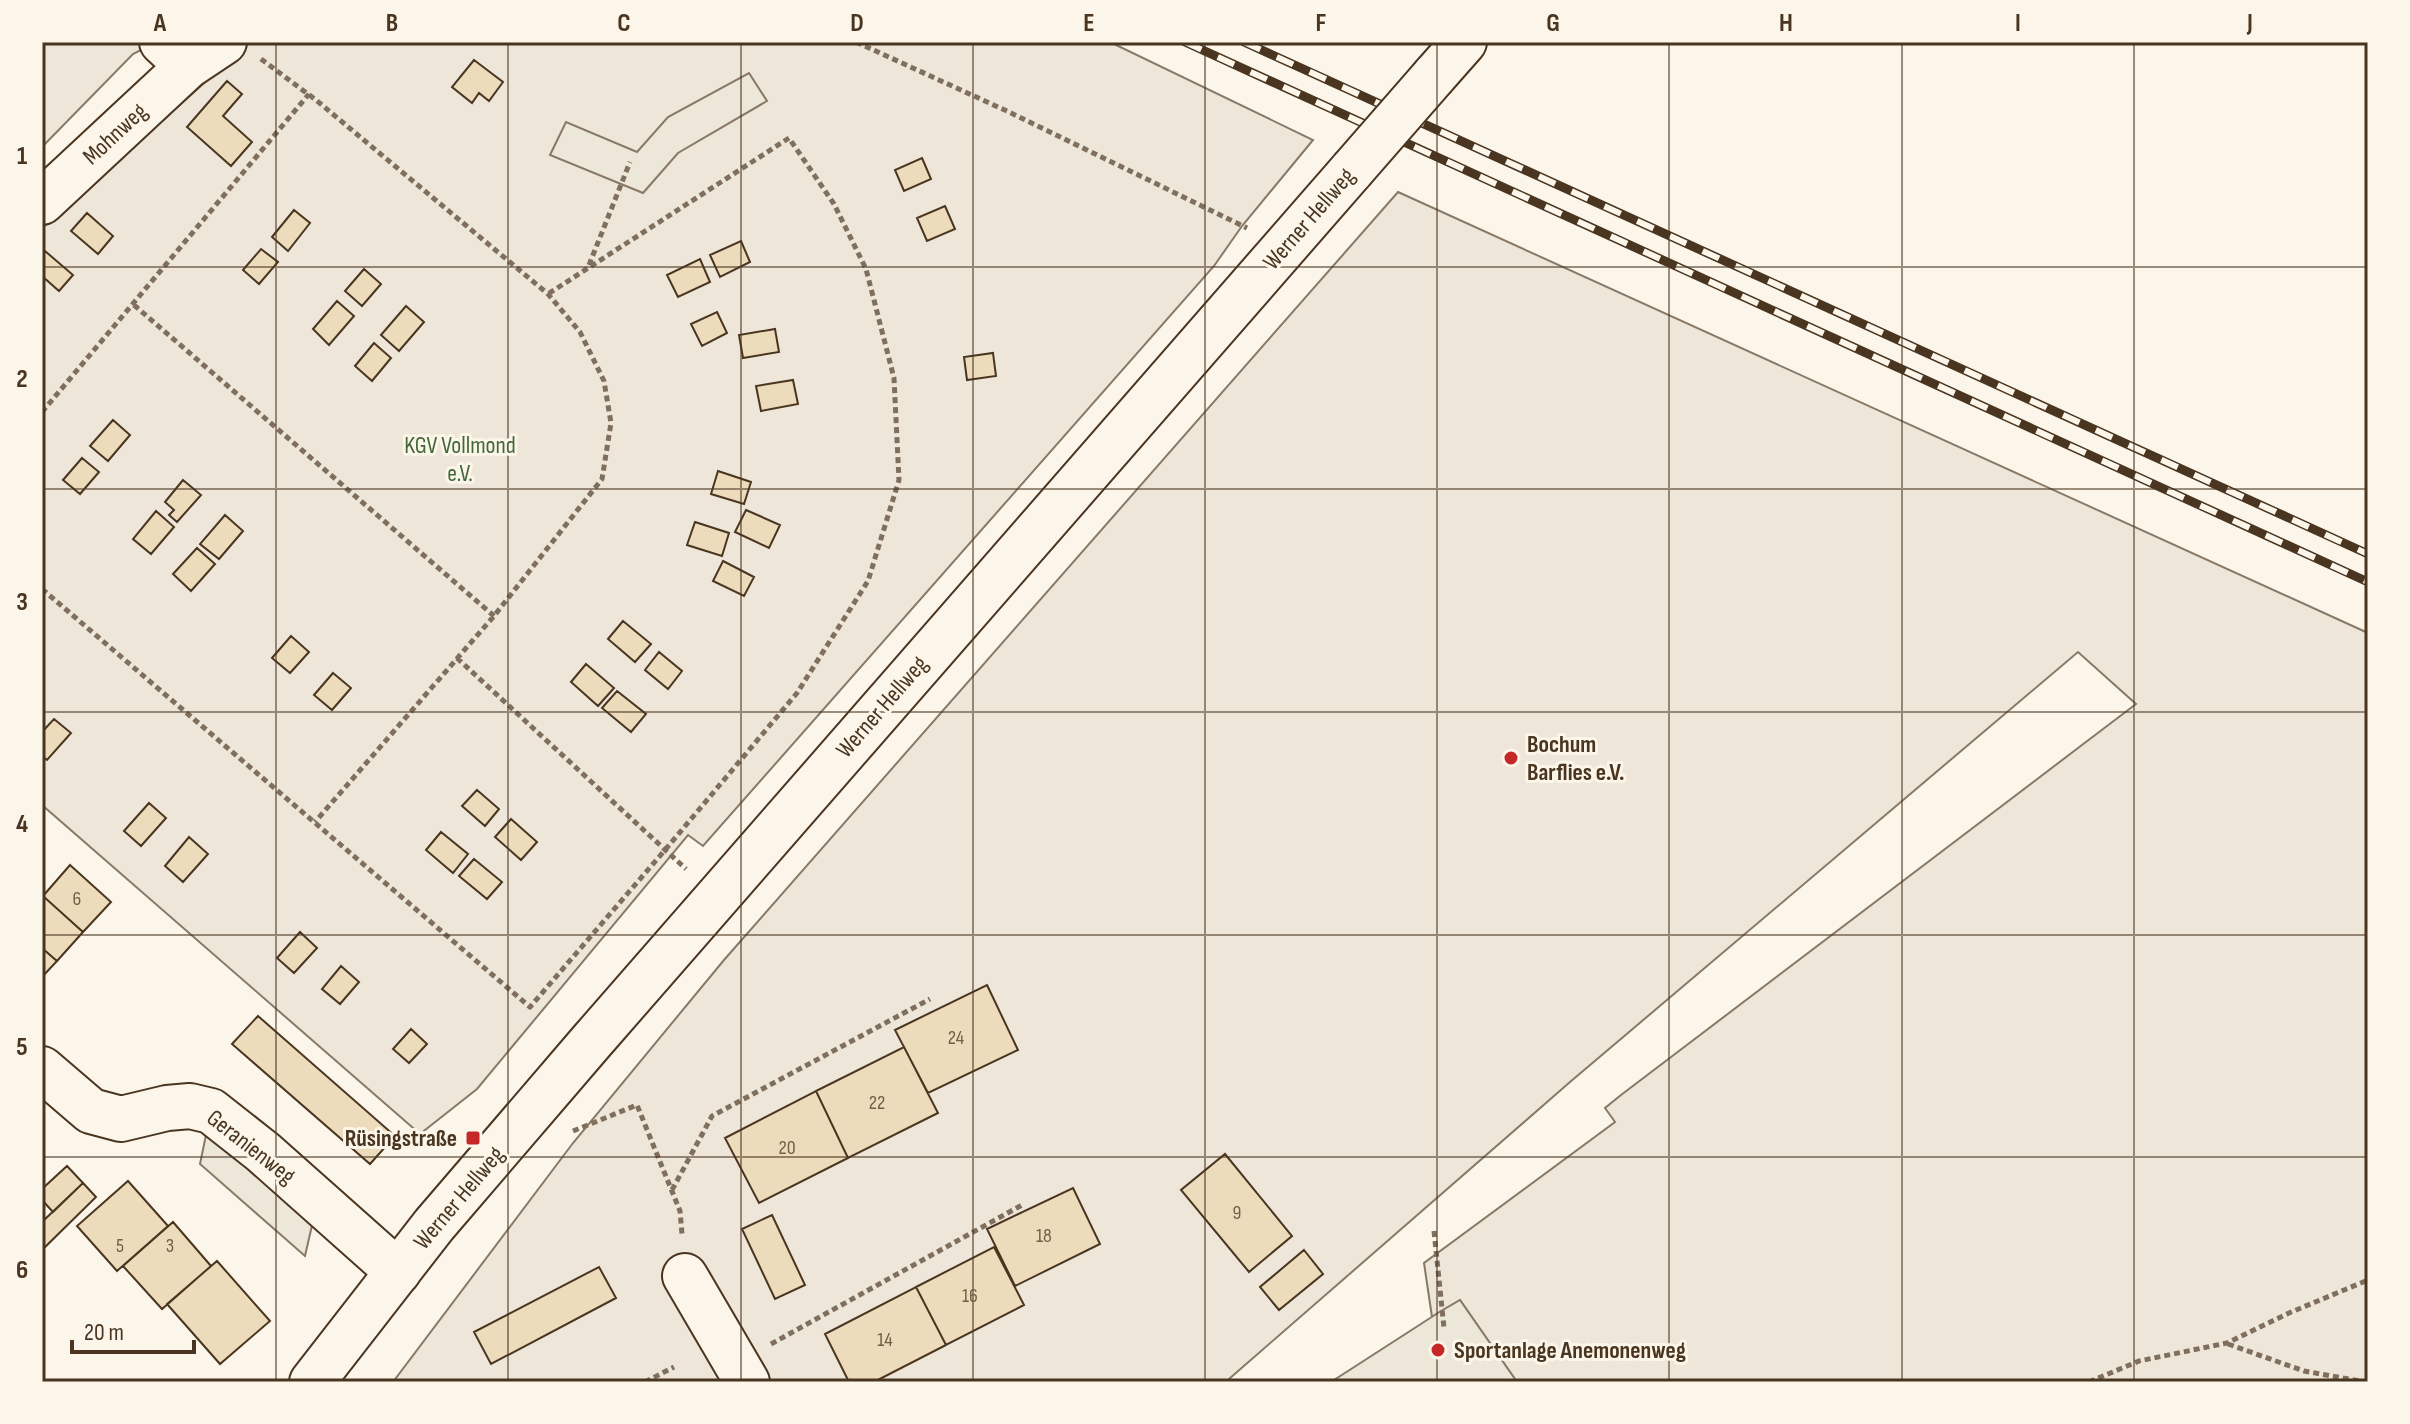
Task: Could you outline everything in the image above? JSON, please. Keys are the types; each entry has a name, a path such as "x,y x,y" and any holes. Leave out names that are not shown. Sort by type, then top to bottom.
{"main road":[{"name":"Werner Hellweg","path":"312,1382 434,1225 537,1105 1464,42"},
{"name":"Mohnweg","path":"42,202 175,54 240,49"},
{"name":"Geranienweg","path":"42,1069 91,1111 121,1119 167,1108 190,1106 211,1111 263,1152 398,1272"},
{"path":"685,1276 742,1372"}],"path":[{"path":"856,42 1023,118 1283,248"},
{"path":"240,49 309,94 548,294 580,332 604,381 611,423 602,479 494,616 315,822"},
{"path":"42,412 309,94"},
{"path":"42,589 530,1007 797,693 868,581 899,480 894,378 866,269 834,204 789,138 548,294"},
{"path":"589,266 630,162"},
{"path":"134,305 494,616"},
{"path":"457,658 718,896"},
{"path":"672,1190 712,1116 930,999"},
{"path":"537,1105 573,1132 637,1105 680,1211 685,1276"},
{"path":"742,1372 1022,1205"},
{"path":"1434,1231 1444,1328"},
{"path":"2089,1382 2139,1361 2227,1343 2368,1280"},
{"path":"2227,1343 2304,1371 2365,1382"},
{"path":"645,1382 674,1367"}],"green space":[{"path":"42,42 156,42 133,54 42,147"},
{"name":"KGV Vollmond e.V.","path":"250,42 1110,42 1313,140 1242,226 1214,266 703,846 688,835 477,1089 420,1134 42,805 42,228"},
{"path":"1398,192 2368,633 2368,1382 1517,1382 1460,1300 1432,1317 1424,1263 1615,1122 1605,1108 1621,1095 2136,704 2078,652 1570,1082 1229,1382 393,1382 573,1143 724,960"}],"shaded area":[{"path":"749,73 767,101 678,153 643,193 550,155 566,122 637,152 668,117"},
{"path":"207,1130 313,1221 305,1256 200,1164"},
{"name":"Sportanlage Anemonenweg","path":"1460,1300 1517,1382 1331,1382 1441,1311"}],"building":[{"path":"474,60 503,82 489,101 479,93 472,103 452,87"},
{"path":"227,81 242,94 223,116 252,142 231,166 187,127"},
{"path":"922,158 931,179 904,191 895,170"},
{"path":"945,206 955,229 927,241 917,218"},
{"path":"294,210 310,223 288,251 272,237"},
{"path":"87,213 113,236 98,254 71,231"},
{"path":"741,241 750,262 720,277 710,255"},
{"path":"261,249 278,262 259,284 243,270"},
{"path":"45,251 73,275 59,291 42,276 42,254"},
{"path":"700,259 710,282 678,297 667,275"},
{"path":"364,269 381,284 362,306 345,291"},
{"path":"337,301 354,316 329,345 313,329"},
{"path":"406,306 424,322 399,351 381,335"},
{"path":"717,312 727,333 702,346 691,324"},
{"path":"775,329 779,352 743,358 739,335"},
{"path":"374,343 391,358 372,381 355,366"},
{"path":"993,353 996,376 967,380 964,357"},
{"path":"793,380 798,404 761,411 756,386"},
{"path":"113,420 130,435 108,461 90,446"},
{"path":"82,458 99,472 80,494 63,480"},
{"path":"718,471 751,482 744,504 711,494"},
{"path":"183,480 201,495 177,522 169,515 174,510 165,502"},
{"path":"746,510 780,525 769,548 735,532"},
{"path":"156,511 174,527 151,554 133,539"},
{"path":"225,515 243,531 219,559 200,544"},
{"path":"695,522 729,533 722,556 687,545"},
{"path":"197,548 215,564 191,591 173,574"},
{"path":"723,561 754,577 744,596 713,581"},
{"path":"623,621 651,644 635,662 608,639"},
{"path":"291,636 309,652 290,673 272,658"},
{"path":"659,652 682,671 668,689 645,670"},
{"path":"586,664 614,688 598,706 571,682"},
{"path":"333,673 351,688 332,710 314,695"},
{"path":"617,691 646,714 631,732 602,708"},
{"path":"54,719 71,733 47,760 42,756 42,732"},
{"path":"477,790 499,809 485,826 462,806"},
{"path":"149,803 166,818 141,846 124,831"},
{"path":"511,819 537,842 521,860 495,837"},
{"path":"441,832 468,854 453,873 426,850"},
{"path":"189,837 208,854 183,882 165,866"},
{"path":"474,859 502,882 487,899 459,876"},
{"path":"70,865 111,902 83,932 43,896"},
{"path":"43,896 83,932 57,961 42,948"},
{"path":"300,932 317,948 294,973 277,958"},
{"path":"42,948 57,961 42,977"},
{"path":"341,966 359,982 340,1004 322,989"},
{"path":"987,985 1018,1050 928,1093 895,1030"},
{"path":"258,1016 395,1136 370,1164 232,1044"},
{"path":"411,1029 427,1044 409,1063 393,1049"},
{"path":"904,1047 938,1113 848,1158 816,1091"},
{"path":"816,1091 848,1158 759,1203 725,1138"},
{"path":"1225,1154 1292,1236 1249,1272 1181,1190"},
{"path":"67,1166 83,1183 53,1212 42,1200 42,1189"},
{"path":"128,1181 168,1226 117,1271 77,1226"},
{"path":"83,1183 96,1197 42,1250 42,1222"},
{"path":"1073,1188 1100,1244 1015,1286 987,1229"},
{"path":"772,1215 805,1285 775,1299 742,1229"},
{"path":"173,1222 211,1266 162,1309 123,1266"},
{"path":"994,1247 1024,1305 946,1345 916,1287"},
{"path":"1304,1250 1323,1274 1279,1310 1260,1287"},
{"path":"217,1261 270,1321 220,1364 167,1304"},
{"path":"599,1267 616,1298 491,1364 474,1332"},
{"path":"916,1287 946,1345 874,1382 849,1382 825,1334"}],"railway":[{"path":"1185,42 2368,582"},
{"path":"1244,42 2368,554"}],"place":[{"name":"Bochum Barflies e.V.","path":"1511,758"},
{"name":"Rüsingstraße","path":"473,1138"},
{"name":"Sportanlage Anemonenweg","path":"1438,1350"}]}
